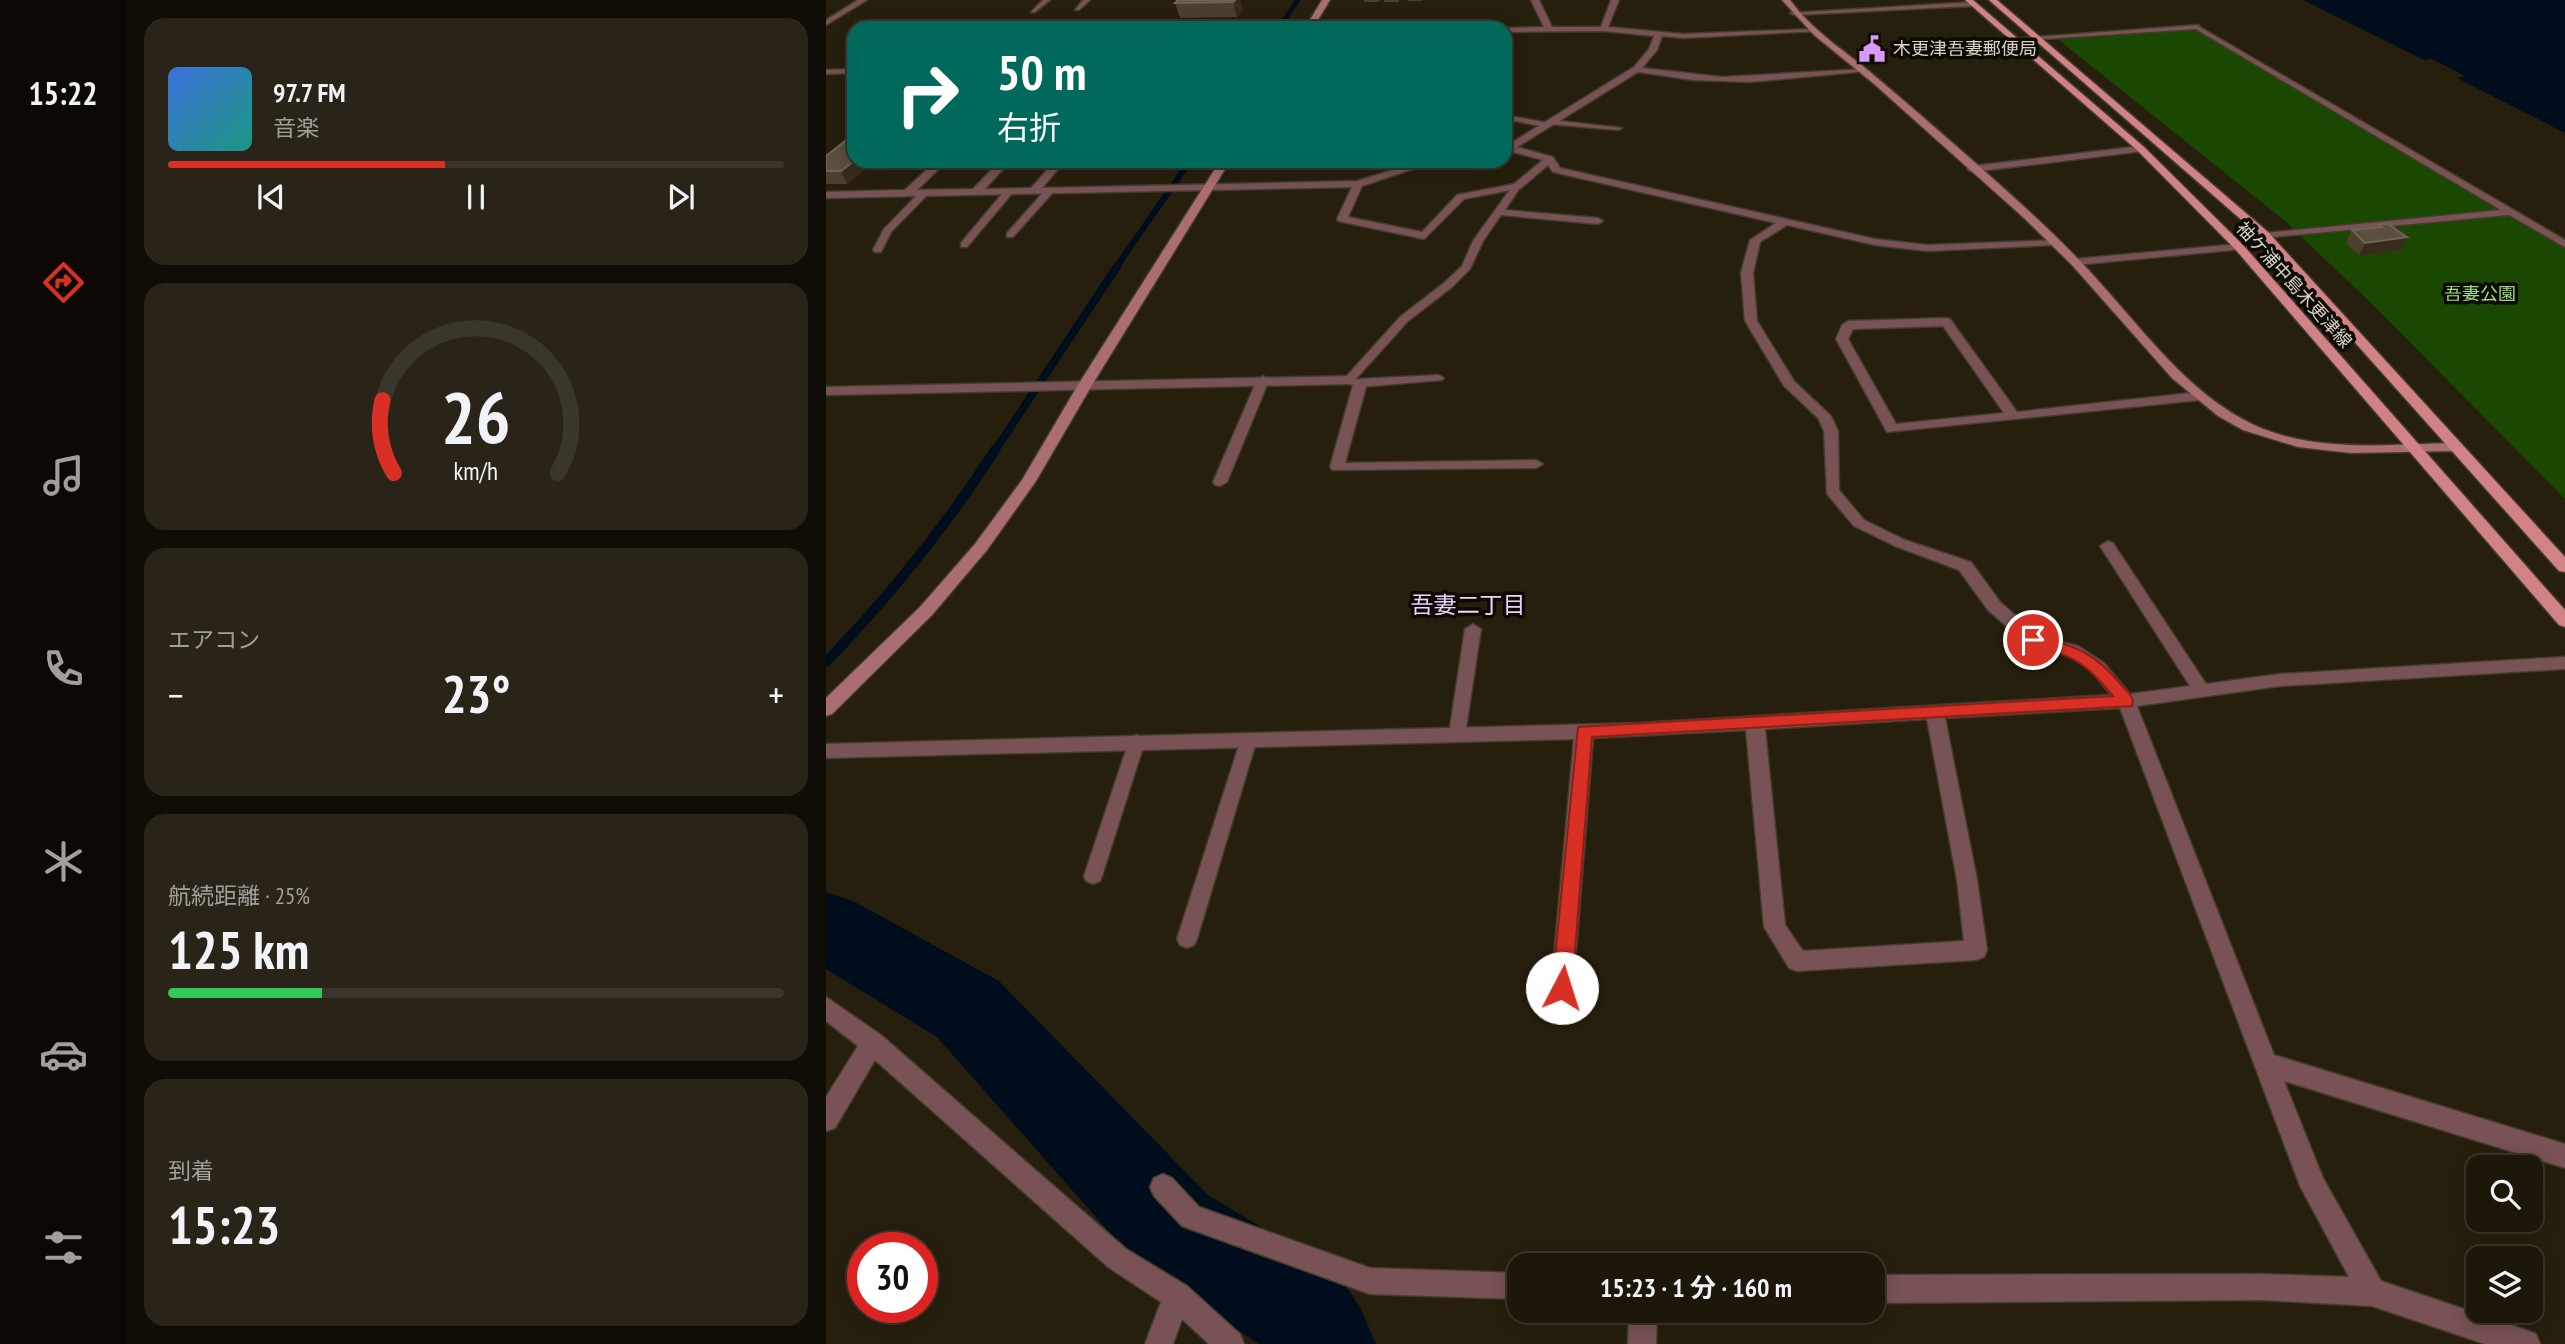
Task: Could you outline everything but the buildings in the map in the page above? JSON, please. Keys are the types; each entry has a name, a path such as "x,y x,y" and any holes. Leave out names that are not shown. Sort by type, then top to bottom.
{"main road":[{"name":"袖ケ浦中島木更津線","path":"1993,0 2265,236 2565,567"},
{"name":"袖ケ浦中島木更津線","path":"1971,2 2141,149 2239,247 2565,621"}],"street":[{"path":"826,23 863,0"},
{"path":"1313,21 1326,0"},
{"path":"1535,0 1548,27"},
{"path":"1604,29 1615,0"},
{"path":"1786,0 1794,13 1864,71 2075,262 2200,396 2221,414 2285,442 2321,449 2456,447"},
{"path":"1877,0 1883,8"},
{"path":"1794,13 1971,2"},
{"path":"1512,30 1548,27 1604,29 1658,36 1815,31"},
{"path":"2013,39 2196,27"},
{"path":"1512,144 1637,69 1653,50 1658,36"},
{"path":"1637,69 1676,79 1731,79 1864,71"},
{"path":"826,72 847,71"},
{"path":"1512,147 1550,159 1556,170 1690,198 1875,242 1927,248 2053,242"},
{"path":"1972,169 2141,149"},
{"path":"1358,184 1342,219 1424,236 1461,197 1517,186 1550,159"},
{"path":"908,193 935,168"},
{"path":"976,192 998,168"},
{"path":"1034,190 1054,168"},
{"path":"826,709 926,611 981,547 1029,481 1085,385 1221,168"},
{"path":"826,195 1358,184 1409,168"},
{"path":"1785,222 1755,240 1747,273 1751,321 1789,383 1824,416 1830,431 1832,491 1859,523 1900,543 1965,566 1994,606 2033,640 2072,650 2098,667 2126,701 2313,1186 2372,1292"},
{"path":"2075,262 2239,247"},
{"path":"2013,416 1946,322 1848,325 1842,339 1892,429 2200,396"},
{"path":"826,391 1263,380 1354,382 1337,467 1536,464"},
{"path":"2108,546 2202,691"},
{"path":"826,751 1755,724 2126,701 2280,680 2565,663"},
{"path":"1755,724 1775,927 1797,961 1976,950 1967,880 1935,713"},
{"path":"1562,988 1584,731"},
{"path":"826,1007 873,1043 1117,1258 1177,1296 1230,1344"},
{"path":"826,1119 873,1043"},
{"path":"2267,1064 2565,1156"},
{"path":"1163,1187 1191,1217 1370,1281 1507,1286"},
{"path":"1885,1289 2261,1287 2372,1292 2526,1344"},
{"path":"1159,1344 1177,1296"},
{"path":"1642,1344 1643,1323"}],"lane":[{"path":"1033,11 1047,0"},
{"path":"1077,9 1087,0"},
{"path":"2196,27 2565,244"},
{"path":"1512,118 1618,128"},
{"path":"1354,382 1404,319 1448,285 1466,267 1478,241 1517,186"},
{"path":"1010,235 1050,190"},
{"path":"964,245 1009,191"},
{"path":"878,250 887,231 924,193"},
{"path":"1501,212 1598,222"},
{"path":"2265,236 2511,212"},
{"path":"1354,382 1438,378"},
{"path":"1220,482 1263,380"},
{"path":"1457,734 1474,629"},
{"path":"1187,939 1248,739"},
{"path":"1093,876 1137,741"}],"green space":[{"name":"吾妻公園","path":"2196,27 2565,245 2565,499 2374,306 2285,221 2055,37"}],"water":[{"path":"2303,0 2565,0 2565,133 2457,78 2465,76 2432,59 2424,60"}],"waterway":[{"path":"1284,21 1298,0"},
{"path":"1117,266 1185,168"},
{"path":"994,452 1118,265"},
{"path":"826,662 916,560 995,450"},
{"path":"826,927 968,1009 1173,1230 1300,1310 1323,1344"}],"place":[{"name":"木更津吾妻郵便局","path":"1872,49"}],"district":[{"name":"吾妻二丁目","path":"1468,605"}],"route":[{"path":"1562,988 1584,731 1662,729 2126,701 2098,667 2072,650 2033,640"}]}
